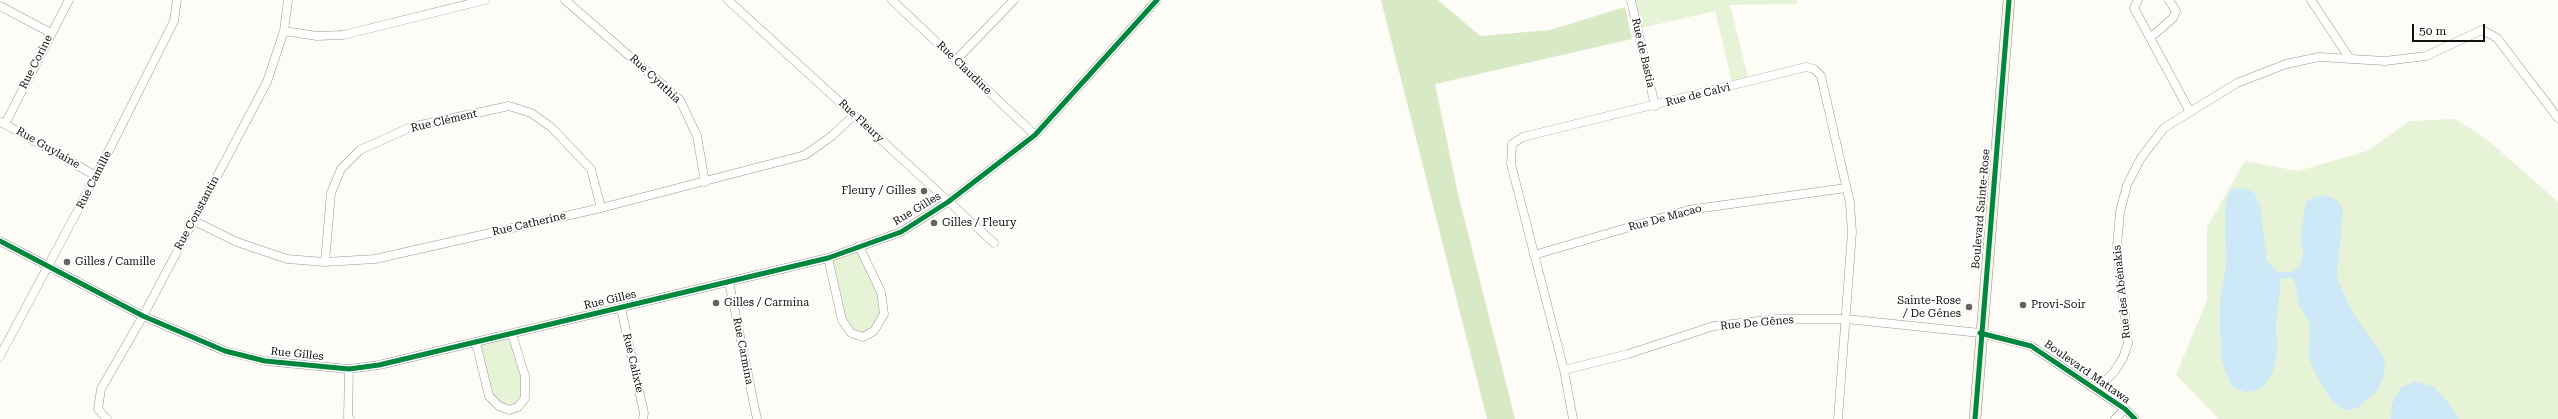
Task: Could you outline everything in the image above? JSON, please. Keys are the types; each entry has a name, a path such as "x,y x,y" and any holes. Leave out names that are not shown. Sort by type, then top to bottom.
{"street":[{"name":"Rue Corine","path":"2,122 69,0"},
{"name":"Rue Camille","path":"0,356 96,176 174,21 177,0"},
{"name":"Rue Constantin","path":"107,419 98,409 101,389 143,316 192,220 267,82 284,31 288,0"},
{"path":"284,31 317,36 343,35 485,0"},
{"name":"Rue Cynthia","path":"566,0 680,100 697,136 705,182"},
{"name":"Rue Fleury","path":"728,0 994,243"},
{"name":"Rue Claudine","path":"892,0 1035,135"},
{"path":"956,60 1014,0"},
{"name":"Rue Gilles","path":"0,241 143,316 225,350 265,361 349,369 379,365 828,258 901,232 948,202 1035,135 1157,0"},
{"name":"Rue de Bastia","path":"1631,0 1655,106"},
{"name":"Boulevard Sainte-Rose","path":"1975,419 1980,333 2009,0"},
{"path":"2138,0 2134,8 2190,112"},
{"path":"2150,38 2173,18 2176,11 2169,0"},
{"path":"2311,0 2350,59"},
{"path":"0,6 51,33"},
{"name":"Rue des Abénakis","path":"2096,389 2114,372 2123,358 2128,343 2117,246 2120,212 2127,185 2141,158 2164,128 2237,83 2286,64 2319,57 2385,61 2426,56 2482,30 2497,38 2558,118"},
{"name":"Rue de Calvi","path":"1573,419 1564,370 1511,164 1512,144 1523,137 1655,106 1806,67 1814,69 1820,76 1846,188 1852,232 1838,419"},
{"name":"Rue Clément","path":"325,262 331,193 341,169 360,150 411,127 509,106 531,113 551,126 590,169 601,208"},
{"name":"Rue Catherine","path":"192,220 237,242 287,259 325,262 375,259 601,208 805,155 832,136 854,115"},
{"name":"Rue Guylaine","path":"2,122 96,176"},
{"name":"Rue De Macao","path":"1534,255 1688,210 1846,188"},
{"path":"828,258 842,320 851,333 863,337 874,331 884,314 881,292 859,246"},
{"name":"Rue Carmina","path":"729,282 757,419"},
{"name":"Rue Calixte","path":"620,308 644,413 643,419"},
{"name":"Rue De Gênes","path":"1564,370 1628,354 1714,326 1776,319 1846,319 1980,333"},
{"name":"Boulevard Mattawa","path":"1980,333 2031,346 2125,409 2135,419"},
{"path":"476,342 490,396 499,406 509,410 518,407 524,398 525,390 525,376 512,334"},
{"path":"349,369 348,417 350,419"},
{"path":"2115,419 2125,409"}],"green space":[{"path":"1381,0 1438,0 1480,36 1550,30 1625,7 1632,39 1435,84 1458,194 1515,419 1487,419"},
{"path":"1631,0 1797,0 1797,4 1730,5 1749,81 1733,86 1715,11 1637,29"},
{"path":"2456,119 2489,141 2558,202 2558,419 2219,419 2176,375 2207,300 2207,227 2245,161 2298,171 2367,151 2410,121"},
{"path":"859,246 881,292 884,314 874,331 863,337 842,320 828,258"},
{"path":"512,334 525,376 525,398 509,410 489,396 476,343"}],"water":[{"path":"2242,188 2254,192 2260,205 2267,261 2278,272 2292,272 2299,267 2303,257 2301,235 2306,202 2314,197 2327,195 2338,201 2343,210 2337,274 2339,283 2354,315 2383,356 2385,366 2383,378 2378,390 2358,408 2349,410 2341,409 2331,400 2313,369 2309,356 2310,324 2299,305 2295,282 2291,278 2281,279 2276,325 2277,352 2273,371 2265,385 2254,391 2245,392 2233,387 2227,376 2222,361 2220,332 2220,302 2226,266 2225,209 2227,198 2232,189"},
{"path":"2415,382 2433,386 2447,401 2459,419 2391,419 2392,404 2401,387"}],"cycle path":[{"path":"0,241 143,316 225,351 265,361 349,369 379,365 828,258 901,232 948,202 1035,135 1157,0"},
{"path":"1975,419 2009,0"},
{"path":"1980,333 2031,346 2125,409 2135,419"}],"place":[{"name":"Fleury / Gilles","path":"924,191"},
{"name":"Gilles / Fleury","path":"934,223"},
{"name":"Gilles / Camille","path":"67,262"},
{"name":"Gilles / Carmina","path":"716,303"},
{"name":"Provi-Soir","path":"2023,305"},
{"name":"Sainte-Rose / De Gênes","path":"1969,307"}]}
